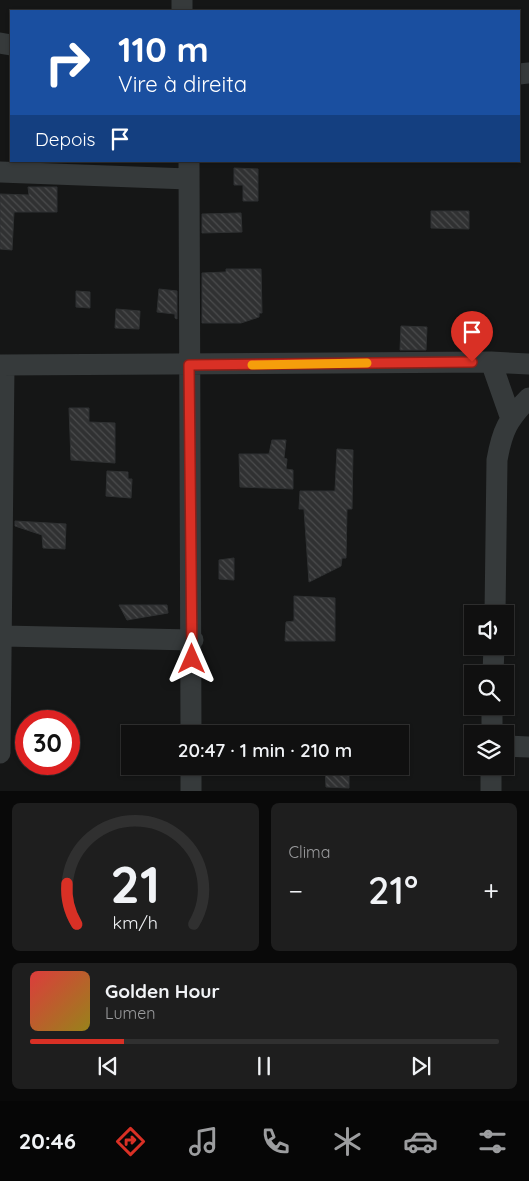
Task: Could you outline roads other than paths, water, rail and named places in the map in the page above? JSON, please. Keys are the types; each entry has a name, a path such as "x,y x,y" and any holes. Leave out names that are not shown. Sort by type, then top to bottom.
{"street":[{"path":"0,172 189,170 192,725"},
{"path":"491,362 510,416"},
{"path":"0,753 3,636 2,365 491,362 529,364"},
{"path":"495,605 497,460 500,439 510,416 529,398"},
{"path":"3,636 193,640"},
{"path":"514,746 529,747"},
{"path":"191,775 191,791"},
{"path":"491,775 491,791"}]}
